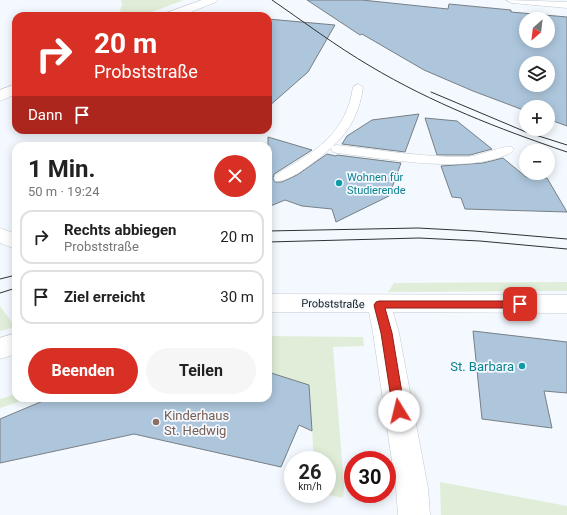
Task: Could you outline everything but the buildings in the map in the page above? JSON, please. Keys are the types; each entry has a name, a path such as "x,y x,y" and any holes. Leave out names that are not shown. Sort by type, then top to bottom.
{"street":[{"path":"180,12 212,0"},
{"path":"512,0 567,5"},
{"path":"1,96 12,90"},
{"path":"0,235 12,240"},
{"name":"Probststraße","path":"272,303 379,305 567,304"},
{"path":"379,305 386,333 412,488 414,515"},
{"path":"0,349 12,345"}],"lane":[{"path":"280,178 328,152 351,117 358,98 358,87"},
{"path":"328,152 467,161 492,156 508,150"}],"green space":[{"path":"121,0 184,0 152,12 119,12 122,5"},
{"path":"567,282 567,291 388,292 394,283"},
{"path":"0,306 12,323 12,328 0,331"},
{"path":"272,336 363,337 364,346 333,347 344,486 343,498 336,497 336,451 313,451 309,385 272,373"},
{"path":"12,395 12,402 18,402 0,408 0,399"},
{"path":"440,482 567,506 567,515 441,515"}],"tram line":[{"path":"272,0 357,58 417,92 466,114 567,152"},
{"path":"431,92 526,132 567,145"},
{"path":"272,231 418,228 567,239"},
{"path":"272,242 419,238 480,241 567,249"},
{"path":"0,279 12,276"},
{"path":"0,293 12,289"}],"place":[{"name":"Wohnen für Studierende","path":"339,183"},
{"name":"St. Barbara","path":"522,366"},
{"name":"Kinderhaus St. Hedwig","path":"156,422"}],"route":[{"path":"399,411 386,333 379,305 520,304"}]}
